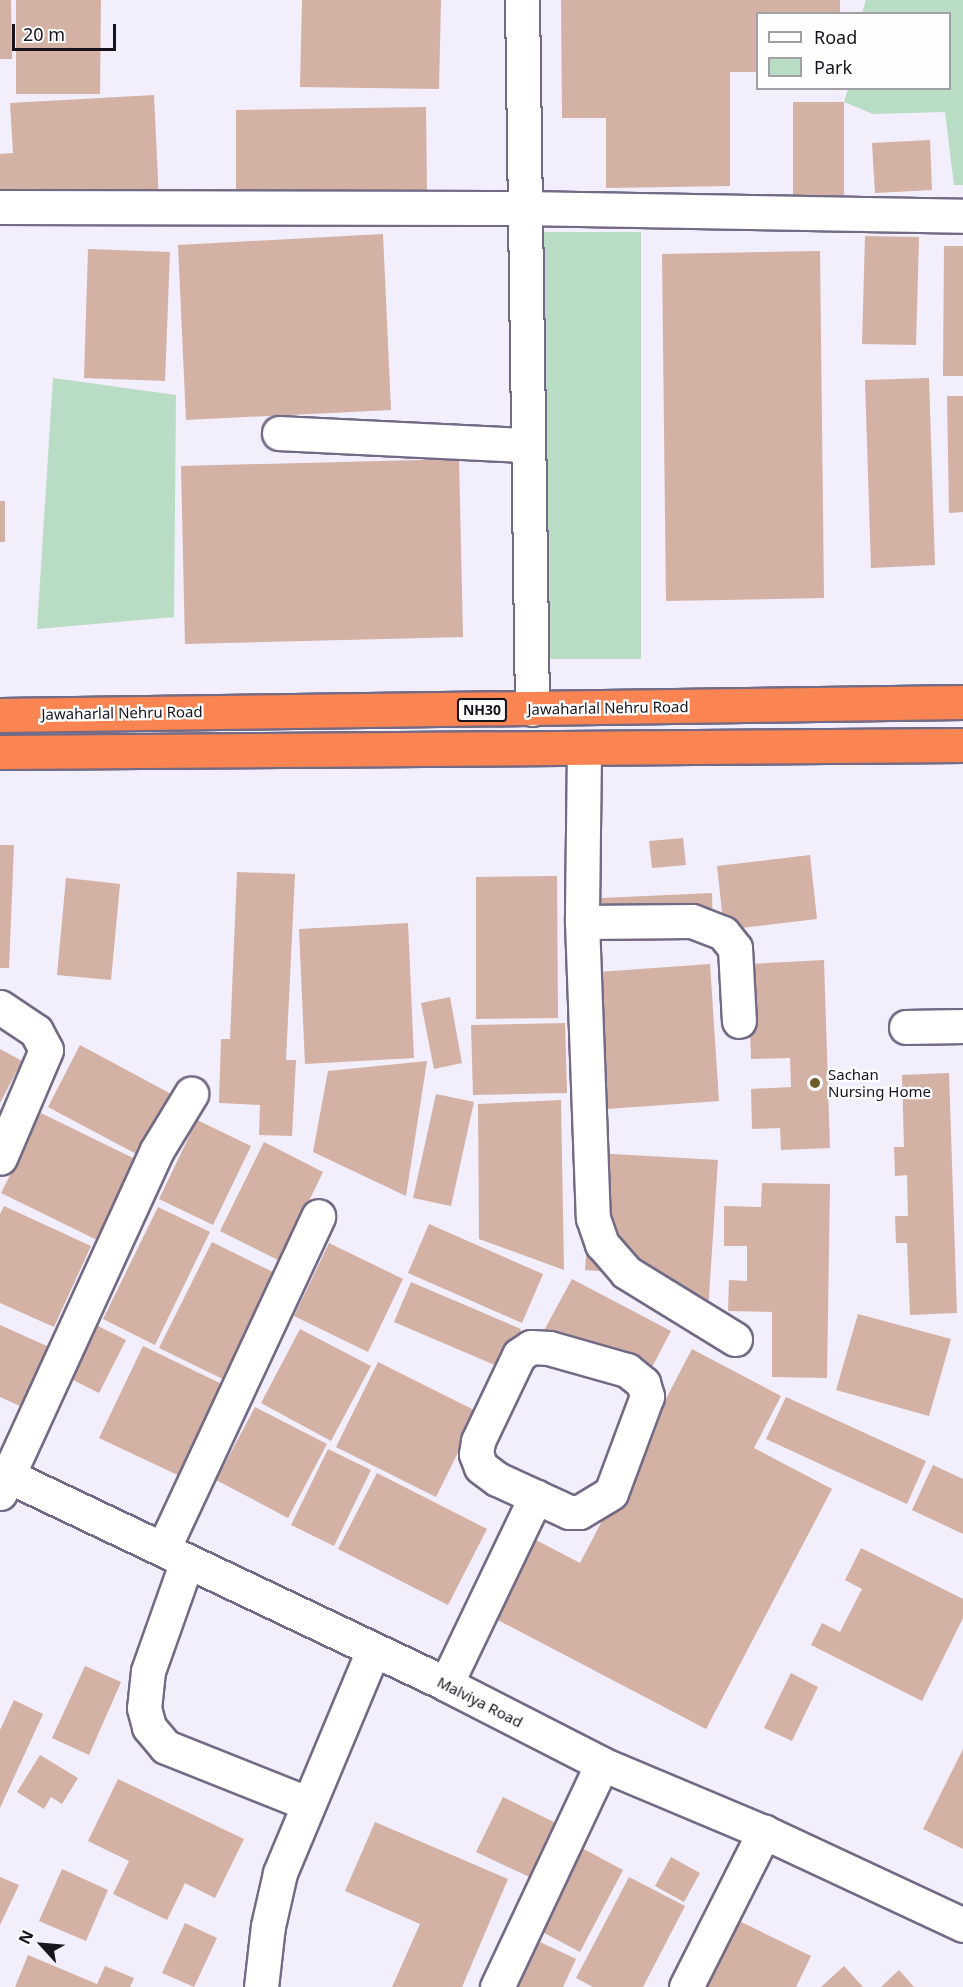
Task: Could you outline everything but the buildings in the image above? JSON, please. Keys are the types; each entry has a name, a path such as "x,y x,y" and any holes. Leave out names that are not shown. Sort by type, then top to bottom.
{"highway":[{"name":"Jawaharlal Nehru Road","path":"0,715 963,702"},
{"path":"0,752 963,745"}],"street":[{"path":"522,0 523,208 532,709"},
{"path":"0,207 523,208 963,216"},
{"path":"279,433 528,445"},
{"path":"584,749 582,922 593,1218 602,1244 626,1272 735,1339"},
{"path":"582,922 692,921 723,933 735,948 739,1021"},
{"path":"0,1007 36,1031 46,1050 0,1158"},
{"path":"906,1027 963,1026"},
{"path":"3,1480 157,1150 191,1094"},
{"path":"307,1803 166,1747 149,1727 144,1708 148,1671 175,1554 318,1216"},
{"path":"549,1348 627,1370 643,1383 647,1396 611,1493 579,1512 569,1512 536,1496 497,1479 481,1467 476,1454 478,1440 523,1350 549,1348"},
{"name":"Malviya Road","path":"3,1480 175,1554 373,1651 446,1684 602,1764 764,1832 963,1925"},
{"path":"446,1684 536,1496"},
{"path":"261,1987 268,1926 280,1873 307,1803 373,1651"},
{"path":"497,1987 602,1764"},
{"path":"686,1987 764,1832"}],"green space":[{"path":"866,0 963,0 963,185 954,185 945,112 873,114 844,102 848,90 951,90 951,12 862,12"},
{"path":"534,232 641,232 641,659 532,659"},
{"path":"53,378 176,395 174,617 37,629"}],"place":[{"name":"Sachan Nursing Home","path":"815,1083"}]}
